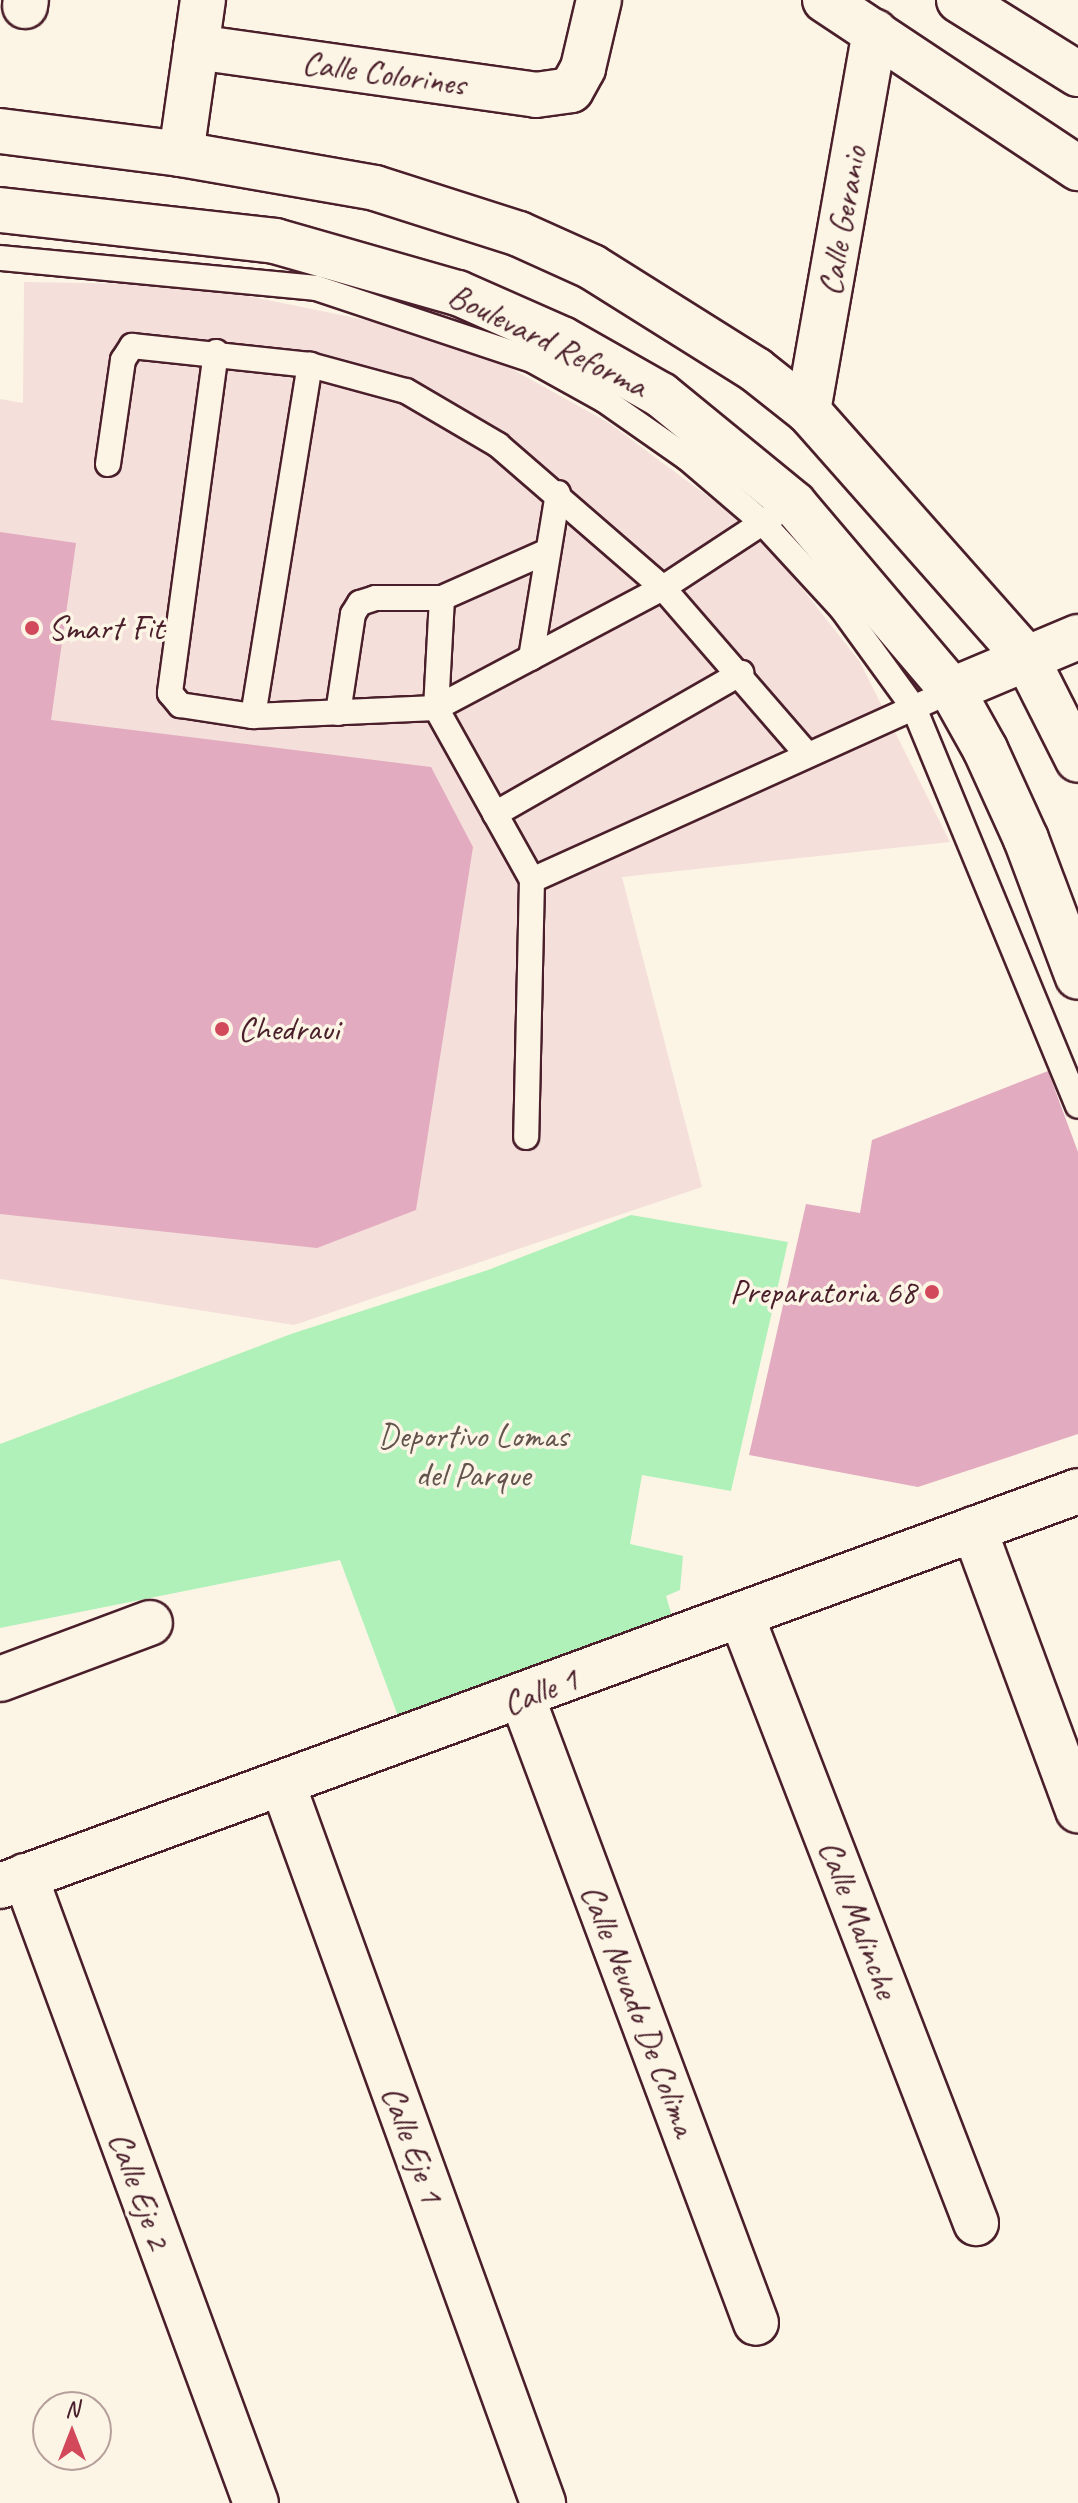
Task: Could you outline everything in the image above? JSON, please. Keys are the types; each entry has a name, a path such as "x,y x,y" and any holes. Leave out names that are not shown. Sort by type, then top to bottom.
{"street":[{"path":"181,154 203,0"},
{"name":"Calle Colorines","path":"196,47 536,95 571,90 583,68 599,0"},
{"path":"825,0 1078,168"},
{"path":"959,0 1078,74"},
{"name":"Calle Geranio","path":"808,411 875,32"},
{"path":"0,131 181,154 375,188 519,234 592,267 660,307 808,411 1026,657 1078,760"},
{"name":"Boulevard Reforma","path":"0,210 275,241 458,293 562,339 661,395 778,513 933,699 1020,826 1078,977"},
{"path":"933,699 1026,657 1076,626"},
{"name":"Calle 1","path":"12,1881 283,1785 1078,1491"},
{"path":"974,1529 1078,1810"},
{"name":"Calle Malinche","path":"741,1615 976,2223"},
{"path":"0,1679 150,1623"},
{"name":"Calle Nevado De Colima","path":"522,1697 756,2323"},
{"name":"Calle Eje 1","path":"283,1785 543,2503"},
{"name":"Calle Eje 2","path":"12,1881 256,2503"}],"lane":[{"path":"0,258 316,288 460,332 532,360 604,400 687,458 778,513 663,588 436,708 253,716 180,705 170,693 216,352"},
{"path":"108,464 123,360 132,346 216,352 310,365 406,391 453,415 558,493 663,588 741,673 807,754"},
{"path":"253,716 310,365"},
{"path":"531,658 558,493"},
{"path":"338,713 353,614 360,603 375,598 442,598 548,551"},
{"path":"442,598 436,708 532,880 526,1137"},
{"path":"495,814 741,673"},
{"path":"532,880 933,699 1078,1106"}],"shaded area":[{"path":"24,282 194,285 458,339 609,423 760,535 860,662 950,842 622,877 702,1187 294,1325 0,1279 0,399 23,403"}],"green space":[{"name":"Deportivo Lomas del Parque","path":"631,1215 788,1242 731,1491 642,1475 630,1544 683,1556 680,1590 666,1596 672,1616 398,1716 340,1560 0,1628 0,1444 291,1334 488,1270"}],"building":[{"name":"Chedraui","path":"0,532 76,543 51,720 431,767 473,847 416,1210 317,1248 0,1214"},
{"name":"Preparatoria 68","path":"1048,1071 1078,1152 1078,1434 918,1487 749,1455 806,1204 860,1213 872,1140"}],"place":[{"name":"Smart Fit","path":"32,628"},
{"name":"Chedraui","path":"222,1029"},
{"name":"Preparatoria 68","path":"932,1292"}]}
